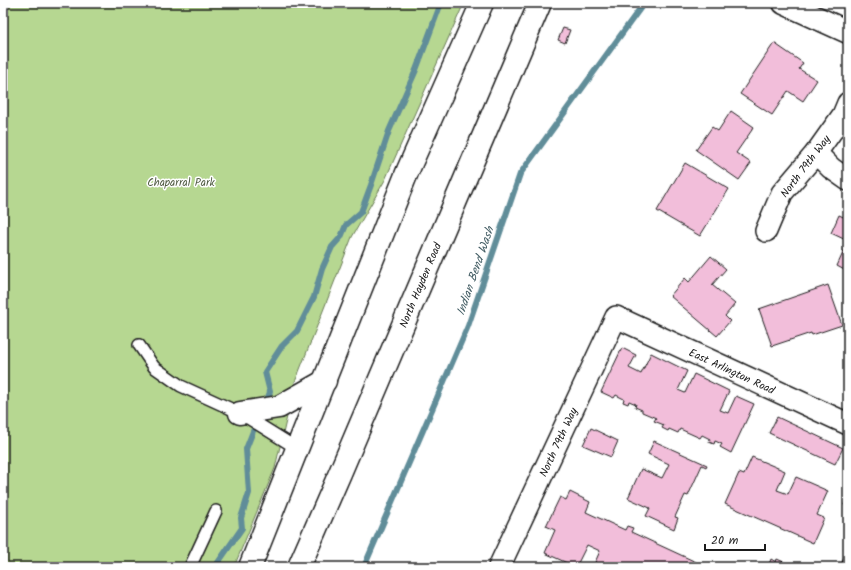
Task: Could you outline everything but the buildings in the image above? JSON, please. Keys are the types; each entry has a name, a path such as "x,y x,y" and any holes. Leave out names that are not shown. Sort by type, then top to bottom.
{"main road":[{"path":"250,567 408,170 482,3"},
{"name":"North Hayden Road","path":"299,567 344,465 540,3"},
{"path":"784,3 848,32"},
{"path":"240,413 279,407 325,381"}],"street":[{"name":"North 79th Way","path":"766,231 782,193 816,153 843,115 848,103"},
{"path":"816,153 831,168 848,180"},
{"name":"North 79th Way","path":"502,566 616,317"},
{"name":"East Arlington Road","path":"616,317 848,424"}],"lane":[{"path":"139,345 154,367 181,386 240,413 298,449"},
{"path":"190,567 216,511"}],"green space":[{"name":"Chaparral Park","path":"3,3 464,3 385,180 352,237 295,382 275,468 234,567 3,567"}],"waterway":[{"path":"265,405 270,392 265,372 282,346 297,331 314,297 322,269 332,247 341,237 346,225 361,212 389,131 416,70 441,3"},
{"name":"Indian Bend Wash","path":"364,567 468,326 520,174 644,3"},
{"path":"215,567 242,528 241,518 249,493 246,449 257,421"}]}
